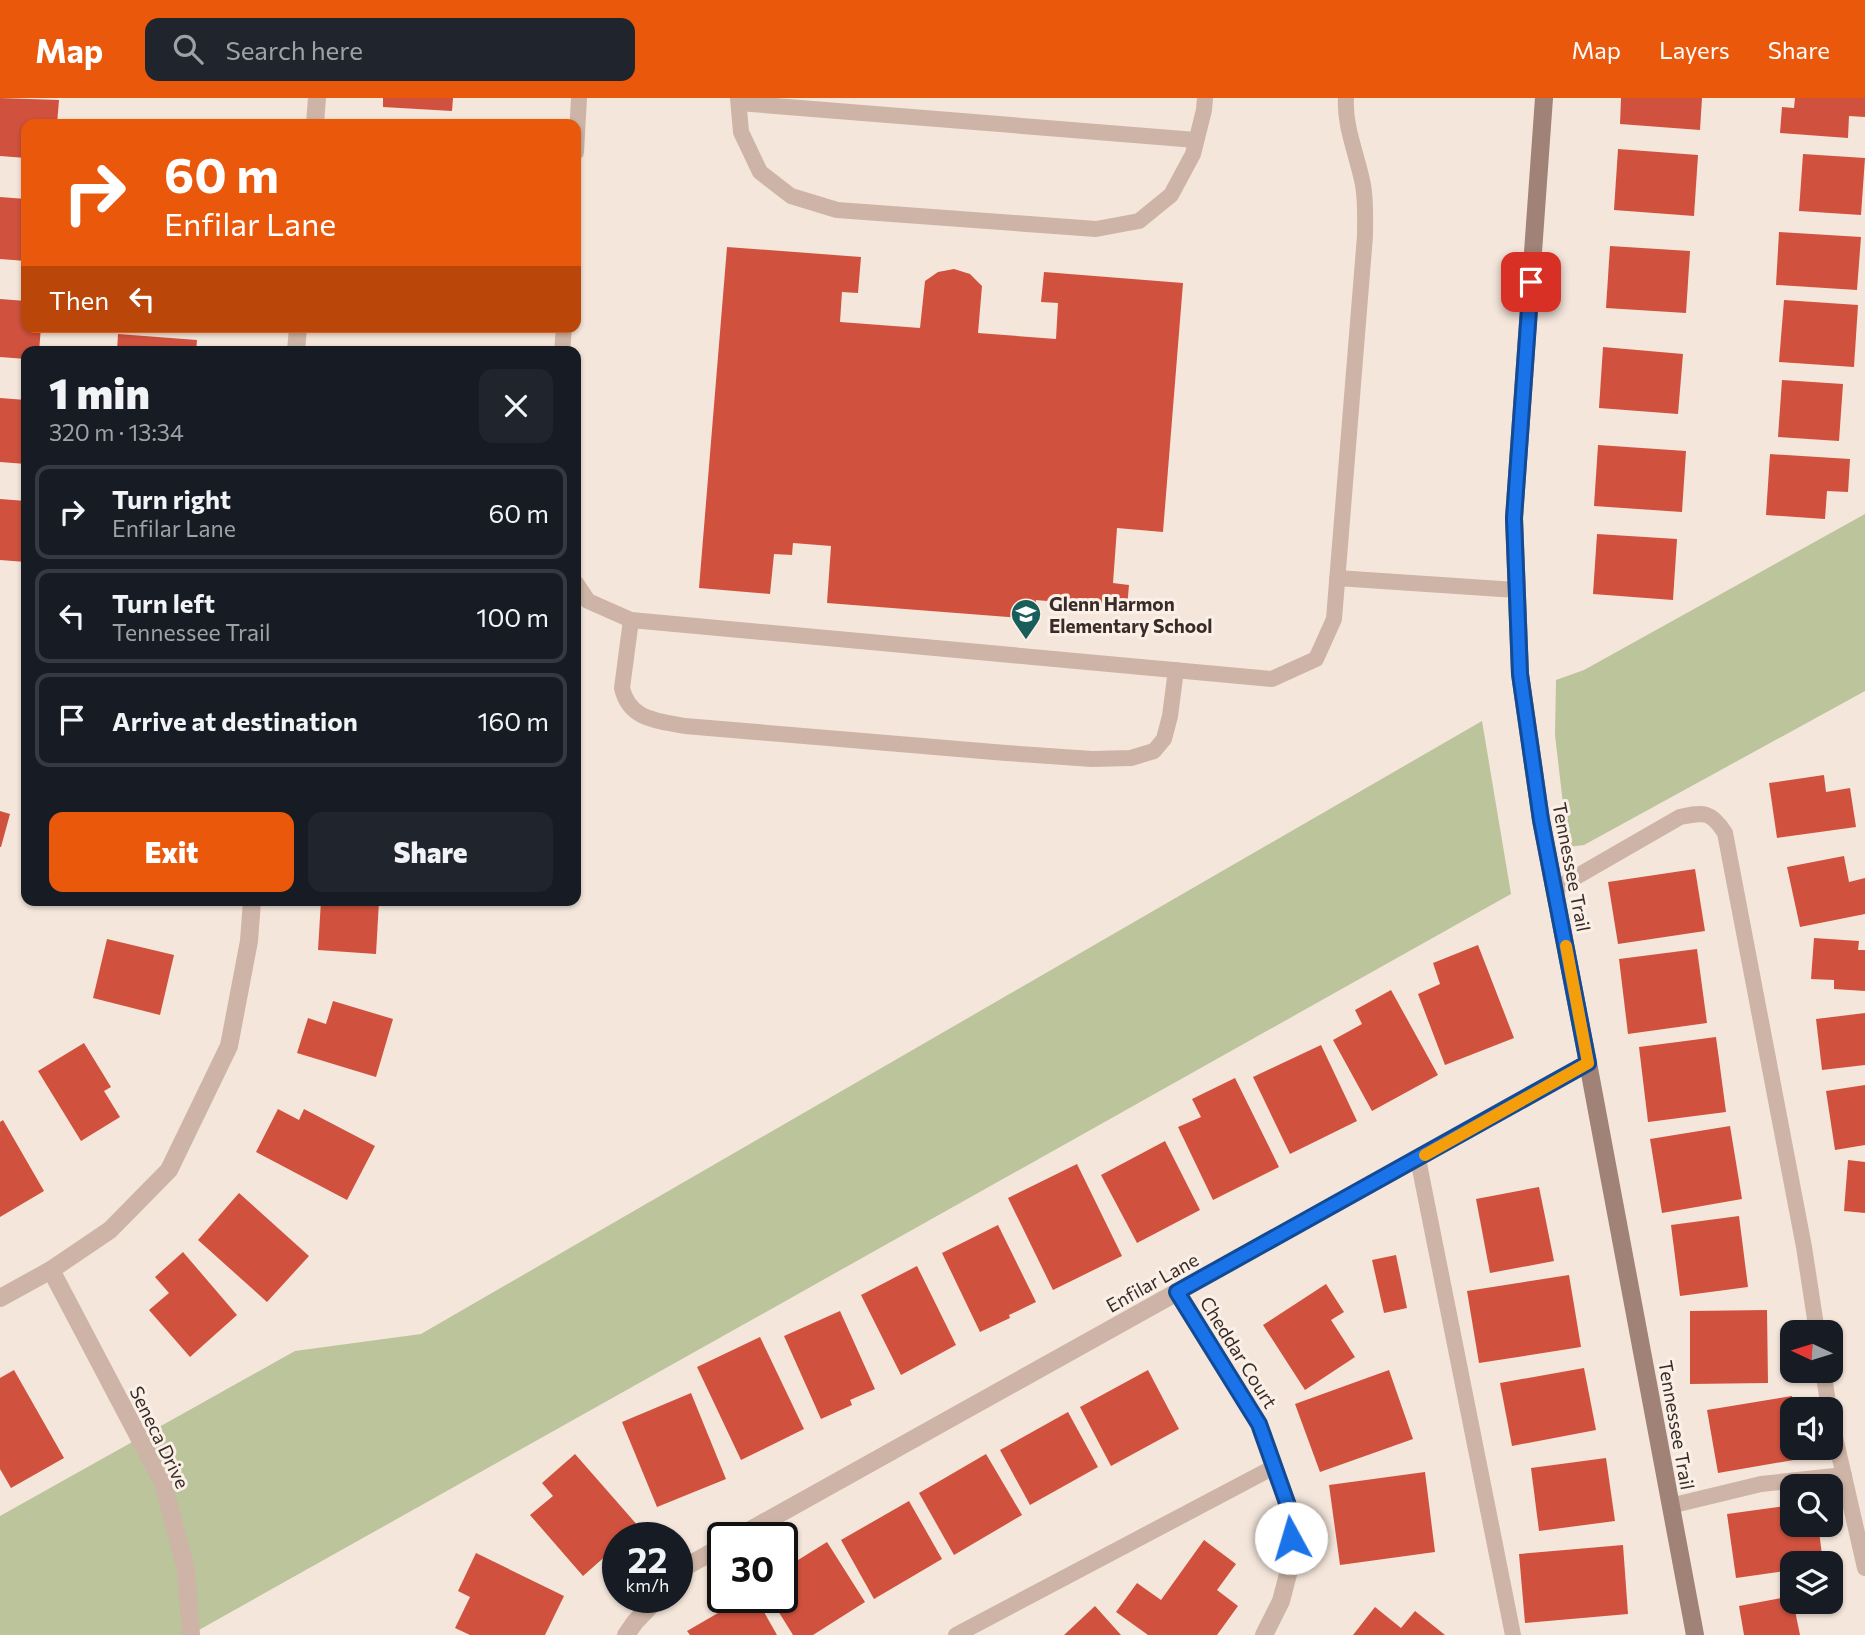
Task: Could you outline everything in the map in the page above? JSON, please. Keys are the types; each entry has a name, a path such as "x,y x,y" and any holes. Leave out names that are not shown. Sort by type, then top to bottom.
{"street":[{"path":"315,119 317,98"},
{"name":"Tennessee Trail","path":"1544,98 1514,518 1520,674 1541,820 1695,1635"},
{"path":"0,1298 51,1270 110,1230 169,1170 229,1046 249,941 252,906"},
{"name":"Enfilar Lane","path":"765,1522 1588,1063"},
{"name":"Seneca Drive","path":"51,1270 163,1483 186,1570 191,1635"},
{"name":"Cheddar Court","path":"1177,1292 1259,1424 1291,1514 1291,1563 1281,1601 1264,1635"},
{"path":"626,1635 643,1613"}],"lane":[{"path":"578,119 579,98"},
{"path":"1196,140 739,101 741,132 760,172 791,196 837,210 1096,229 1139,221 1171,195 1192,154 1196,140 1204,110 1205,98"},
{"path":"581,590 588,601 631,620 1272,679 1316,659 1334,619 1365,236 1364,187 1350,134 1346,98"},
{"path":"1337,578 1516,590"},
{"path":"631,620 622,688 624,698 638,714 685,726 1079,758 1130,758 1154,751 1164,739 1176,670"},
{"path":"1555,889 1680,817 1701,813 1716,819 1725,833 1804,1247 1815,1320"},
{"path":"1418,1159 1513,1635"},
{"path":"1840,1460 1865,1568"},
{"path":"956,1635 1274,1467"},
{"path":"1671,1506 1761,1484 1844,1475"}],"green space":[{"path":"1865,514 1865,691 1584,845 1568,847 1555,735 1556,680 1584,670"},
{"path":"1482,721 1511,894 190,1635 0,1635 0,1516 295,1351 421,1334"}],"building":[{"path":"0,98 59,100 57,119 21,119 21,158 0,156"},
{"path":"383,98 453,98 452,111 383,107"},
{"path":"1621,98 1702,98 1700,130 1620,124"},
{"path":"1795,98 1865,98 1865,117 1849,116 1848,138 1780,133 1782,107 1794,108"},
{"path":"1618,149 1698,155 1694,216 1614,210"},
{"path":"1803,154 1865,158 1861,215 1799,211"},
{"path":"0,197 21,199 21,261 0,259"},
{"path":"1779,232 1861,237 1857,290 1776,285"},
{"path":"1610,246 1690,251 1686,313 1606,308"},
{"path":"727,247 861,257 858,293 842,292 840,322 920,328 925,281 938,272 954,269 970,274 982,286 978,333 1056,339 1058,303 1041,302 1044,272 1183,283 1163,532 1117,528 1113,583 1129,585 1127,608 1036,600 1034,619 827,603 831,546 793,543 792,555 774,554 770,594 699,588"},
{"path":"0,299 21,301 21,333 41,333 39,346 21,346 21,359 0,357"},
{"path":"1784,300 1858,305 1854,367 1779,362"},
{"path":"118,334 197,340 196,346 117,346"},
{"path":"1603,347 1683,354 1678,414 1599,408"},
{"path":"1782,380 1843,384 1839,441 1778,437"},
{"path":"0,398 21,400 21,464 0,462"},
{"path":"1598,445 1686,451 1682,512 1594,506"},
{"path":"1770,454 1850,459 1848,492 1827,491 1825,519 1766,515"},
{"path":"0,499 21,501 21,562 0,560"},
{"path":"1597,534 1677,539 1673,600 1593,594"},
{"path":"1824,775 1826,792 1850,788 1856,827 1777,838 1769,783"},
{"path":"0,811 10,814 1,847 0,847"},
{"path":"1844,856 1849,882 1865,878 1865,914 1800,927 1787,867"},
{"path":"1695,869 1705,931 1618,944 1608,882"},
{"path":"321,906 379,906 376,954 318,950"},
{"path":"1814,938 1859,941 1858,950 1865,950 1865,991 1834,989 1834,980 1811,979"},
{"path":"107,939 174,955 160,1015 93,998"},
{"path":"1478,945 1514,1038 1445,1065 1418,994 1440,984 1433,963"},
{"path":"1697,949 1707,1023 1628,1034 1619,959"},
{"path":"1391,990 1438,1075 1372,1111 1333,1040 1362,1024 1355,1010"},
{"path":"333,1001 393,1019 376,1077 297,1053 308,1018 326,1024"},
{"path":"1865,1013 1865,1065 1822,1070 1816,1019"},
{"path":"1716,1037 1726,1112 1648,1122 1639,1047"},
{"path":"84,1043 111,1087 104,1091 120,1117 81,1141 38,1071"},
{"path":"1321,1045 1357,1121 1290,1154 1253,1077"},
{"path":"1235,1078 1279,1167 1213,1200 1178,1127 1201,1117 1192,1099"},
{"path":"1865,1085 1865,1145 1835,1150 1826,1091"},
{"path":"278,1109 299,1120 304,1109 375,1146 347,1200 256,1152"},
{"path":"3,1120 44,1191 0,1217 0,1122"},
{"path":"1730,1126 1742,1199 1662,1213 1650,1139"},
{"path":"1165,1141 1200,1210 1137,1243 1101,1175"},
{"path":"1848,1160 1865,1162 1865,1213 1844,1211"},
{"path":"1077,1164 1122,1256 1053,1290 1008,1198"},
{"path":"1539,1187 1554,1261 1490,1273 1476,1199"},
{"path":"239,1193 309,1256 267,1302 198,1240"},
{"path":"1739,1216 1748,1287 1680,1296 1671,1225"},
{"path":"998,1225 1036,1302 980,1332 942,1253"},
{"path":"183,1252 237,1315 190,1357 149,1310 169,1293 155,1277"},
{"path":"1396,1255 1407,1308 1384,1313 1372,1260"},
{"path":"917,1266 956,1345 901,1375 861,1295"},
{"path":"1569,1275 1581,1347 1479,1363 1467,1291"},
{"path":"1326,1284 1344,1312 1331,1320 1355,1357 1305,1390 1263,1325"},
{"path":"1767,1310 1768,1383 1690,1384 1690,1311"},
{"path":"840,1311 875,1389 850,1400 852,1405 821,1419 784,1336"},
{"path":"760,1337 804,1429 741,1460 697,1367"},
{"path":"1584,1368 1596,1430 1512,1446 1500,1383"},
{"path":"14,1370 64,1458 11,1488 0,1469 0,1378"},
{"path":"1148,1370 1179,1429 1111,1466 1080,1407"},
{"path":"1389,1370 1413,1439 1320,1472 1295,1404"},
{"path":"691,1393 726,1479 657,1507 622,1422"},
{"path":"1780,1398 1780,1460 1793,1460 1718,1473 1707,1410"},
{"path":"1068,1412 1098,1467 1030,1505 1000,1450"},
{"path":"575,1454 635,1522 602,1522 602,1559 583,1576 530,1515 553,1496 542,1483"},
{"path":"986,1454 1022,1515 954,1555 919,1493"},
{"path":"1606,1458 1615,1521 1539,1531 1531,1468"},
{"path":"1425,1472 1435,1552 1340,1565 1329,1485"},
{"path":"909,1501 942,1559 874,1599 841,1540"},
{"path":"1780,1507 1780,1537 1820,1537 1822,1551 1780,1551 1780,1572 1736,1578 1727,1514"},
{"path":"1204,1540 1236,1564 1217,1590 1238,1606 1217,1635 1148,1635 1116,1612 1137,1583 1161,1600"},
{"path":"827,1542 865,1602 813,1635 793,1635 779,1613 798,1613 798,1560"},
{"path":"1623,1545 1628,1614 1525,1623 1519,1554"},
{"path":"476,1553 564,1596 545,1635 470,1635 455,1628 470,1597 458,1591"},
{"path":"1780,1598 1780,1614 1796,1614 1800,1635 1744,1635 1739,1606"},
{"path":"1095,1606 1121,1635 1064,1635"},
{"path":"1375,1607 1401,1628 1415,1611 1445,1635 1353,1635"},
{"path":"718,1613 765,1613 777,1635 690,1635 687,1631"}],"slow traffic":[{"path":"1425,1155 1588,1063 1566,946"}],"place":[{"name":"Glenn Harmon Elementary School","path":"1026,641"}],"route":[{"path":"1291,1538 1291,1514 1259,1424 1177,1292 1588,1063 1541,820 1520,674 1514,518 1531,282"}]}
